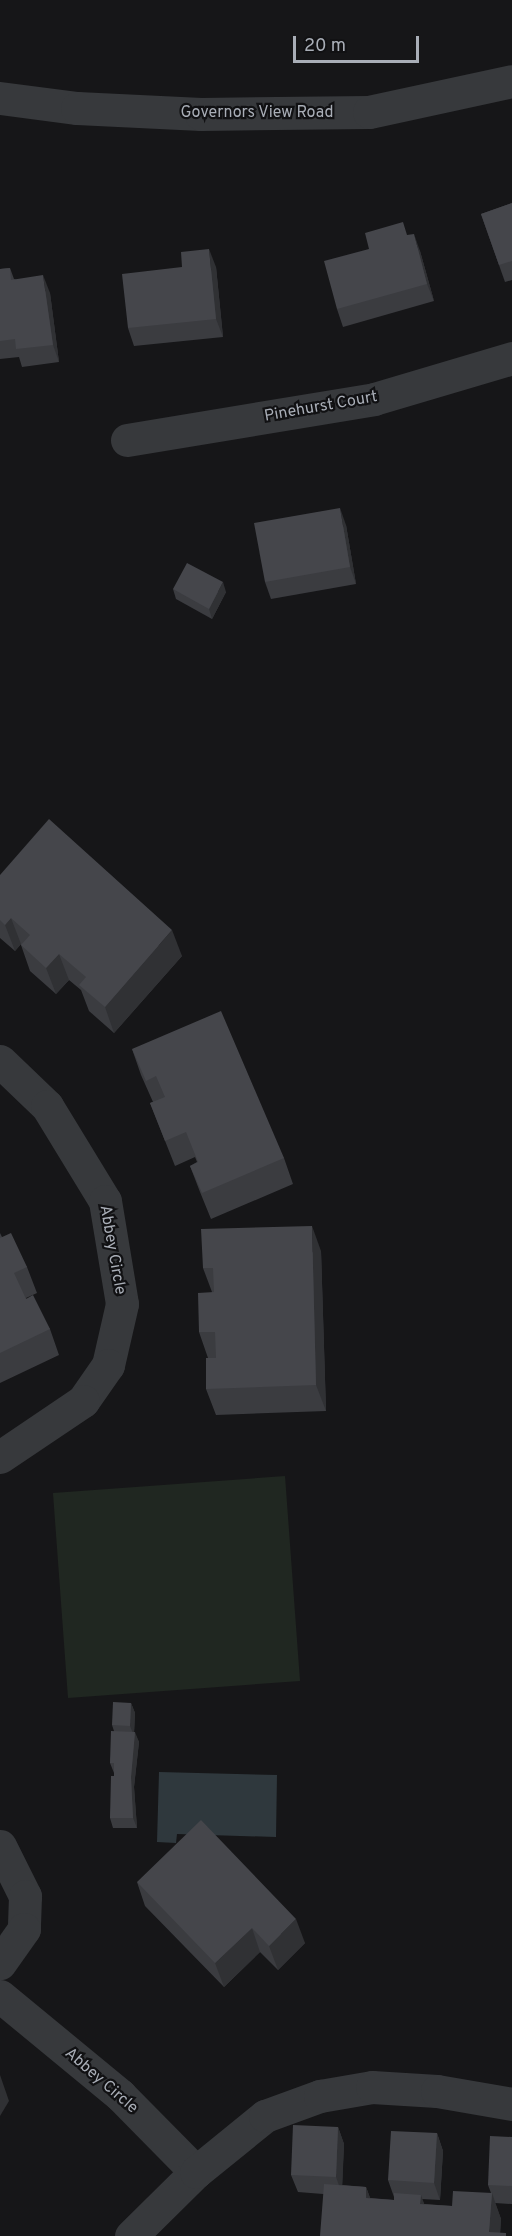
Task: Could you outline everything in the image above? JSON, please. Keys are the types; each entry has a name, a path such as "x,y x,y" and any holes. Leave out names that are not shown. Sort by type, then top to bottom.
{"street":[{"name":"Governors View Road","path":"0,98 77,108 201,114 369,112 512,81"},
{"name":"Pinehurst Court","path":"127,440 374,399 512,358"},
{"name":"Abbey Circle","path":"0,1061 47,1106 105,1201 122,1304 108,1365 83,1401 0,1457"},
{"path":"0,1846 25,1896 24,1929 0,1963"},
{"name":"Abbey Circle","path":"0,1996 120,2095 196,2172"},
{"path":"131,2236 196,2172 265,2116 320,2096 372,2087 436,2091 512,2104"}],"shaded area":[{"path":"285,1476 300,1681 68,1698 53,1493"},
{"path":"159,1772 277,1775 276,1837 177,1834 176,1843 157,1842"}],"building":[{"path":"512,203 512,261 499,265 481,214"},
{"path":"403,222 407,235 414,234 427,284 337,309 324,261 369,249 365,233"},
{"path":"209,249 216,319 128,328 122,274 182,267 181,252"},
{"path":"10,268 11,280 43,275 53,345 16,349 15,339 0,341 0,269"},
{"path":"340,508 350,567 265,582 254,523"},
{"path":"187,563 223,582 209,609 173,589"},
{"path":"49,819 172,930 105,1007 79,985 86,977 59,954 46,968 21,945 30,935 11,918 5,925 0,920 0,875"},
{"path":"221,1011 284,1158 202,1193 190,1166 198,1162 186,1132 165,1141 150,1103 165,1097 156,1076 146,1081 132,1049"},
{"path":"312,1226 316,1385 206,1389 206,1358 216,1358 215,1332 199,1332 198,1293 214,1292 213,1268 203,1268 201,1229"},
{"path":"11,1233 27,1267 14,1273 26,1299 33,1295 50,1329 0,1353 0,1238"},
{"path":"113,1702 131,1703 130,1726 112,1725"},
{"path":"111,1731 135,1732 131,1777 133,1818 110,1818 111,1776 114,1776 114,1763 110,1763"},
{"path":"201,1820 296,1919 269,1946 252,1928 215,1963 137,1882"},
{"path":"293,2125 338,2127 336,2177 291,2175"},
{"path":"391,2131 437,2133 434,2183 388,2180"},
{"path":"490,2136 512,2137 512,2186 488,2185"},
{"path":"324,2184 366,2187 366,2198 394,2200 394,2193 421,2195 420,2204 452,2206 453,2191 492,2193 489,2232 506,2233 506,2236 320,2236"}]}
